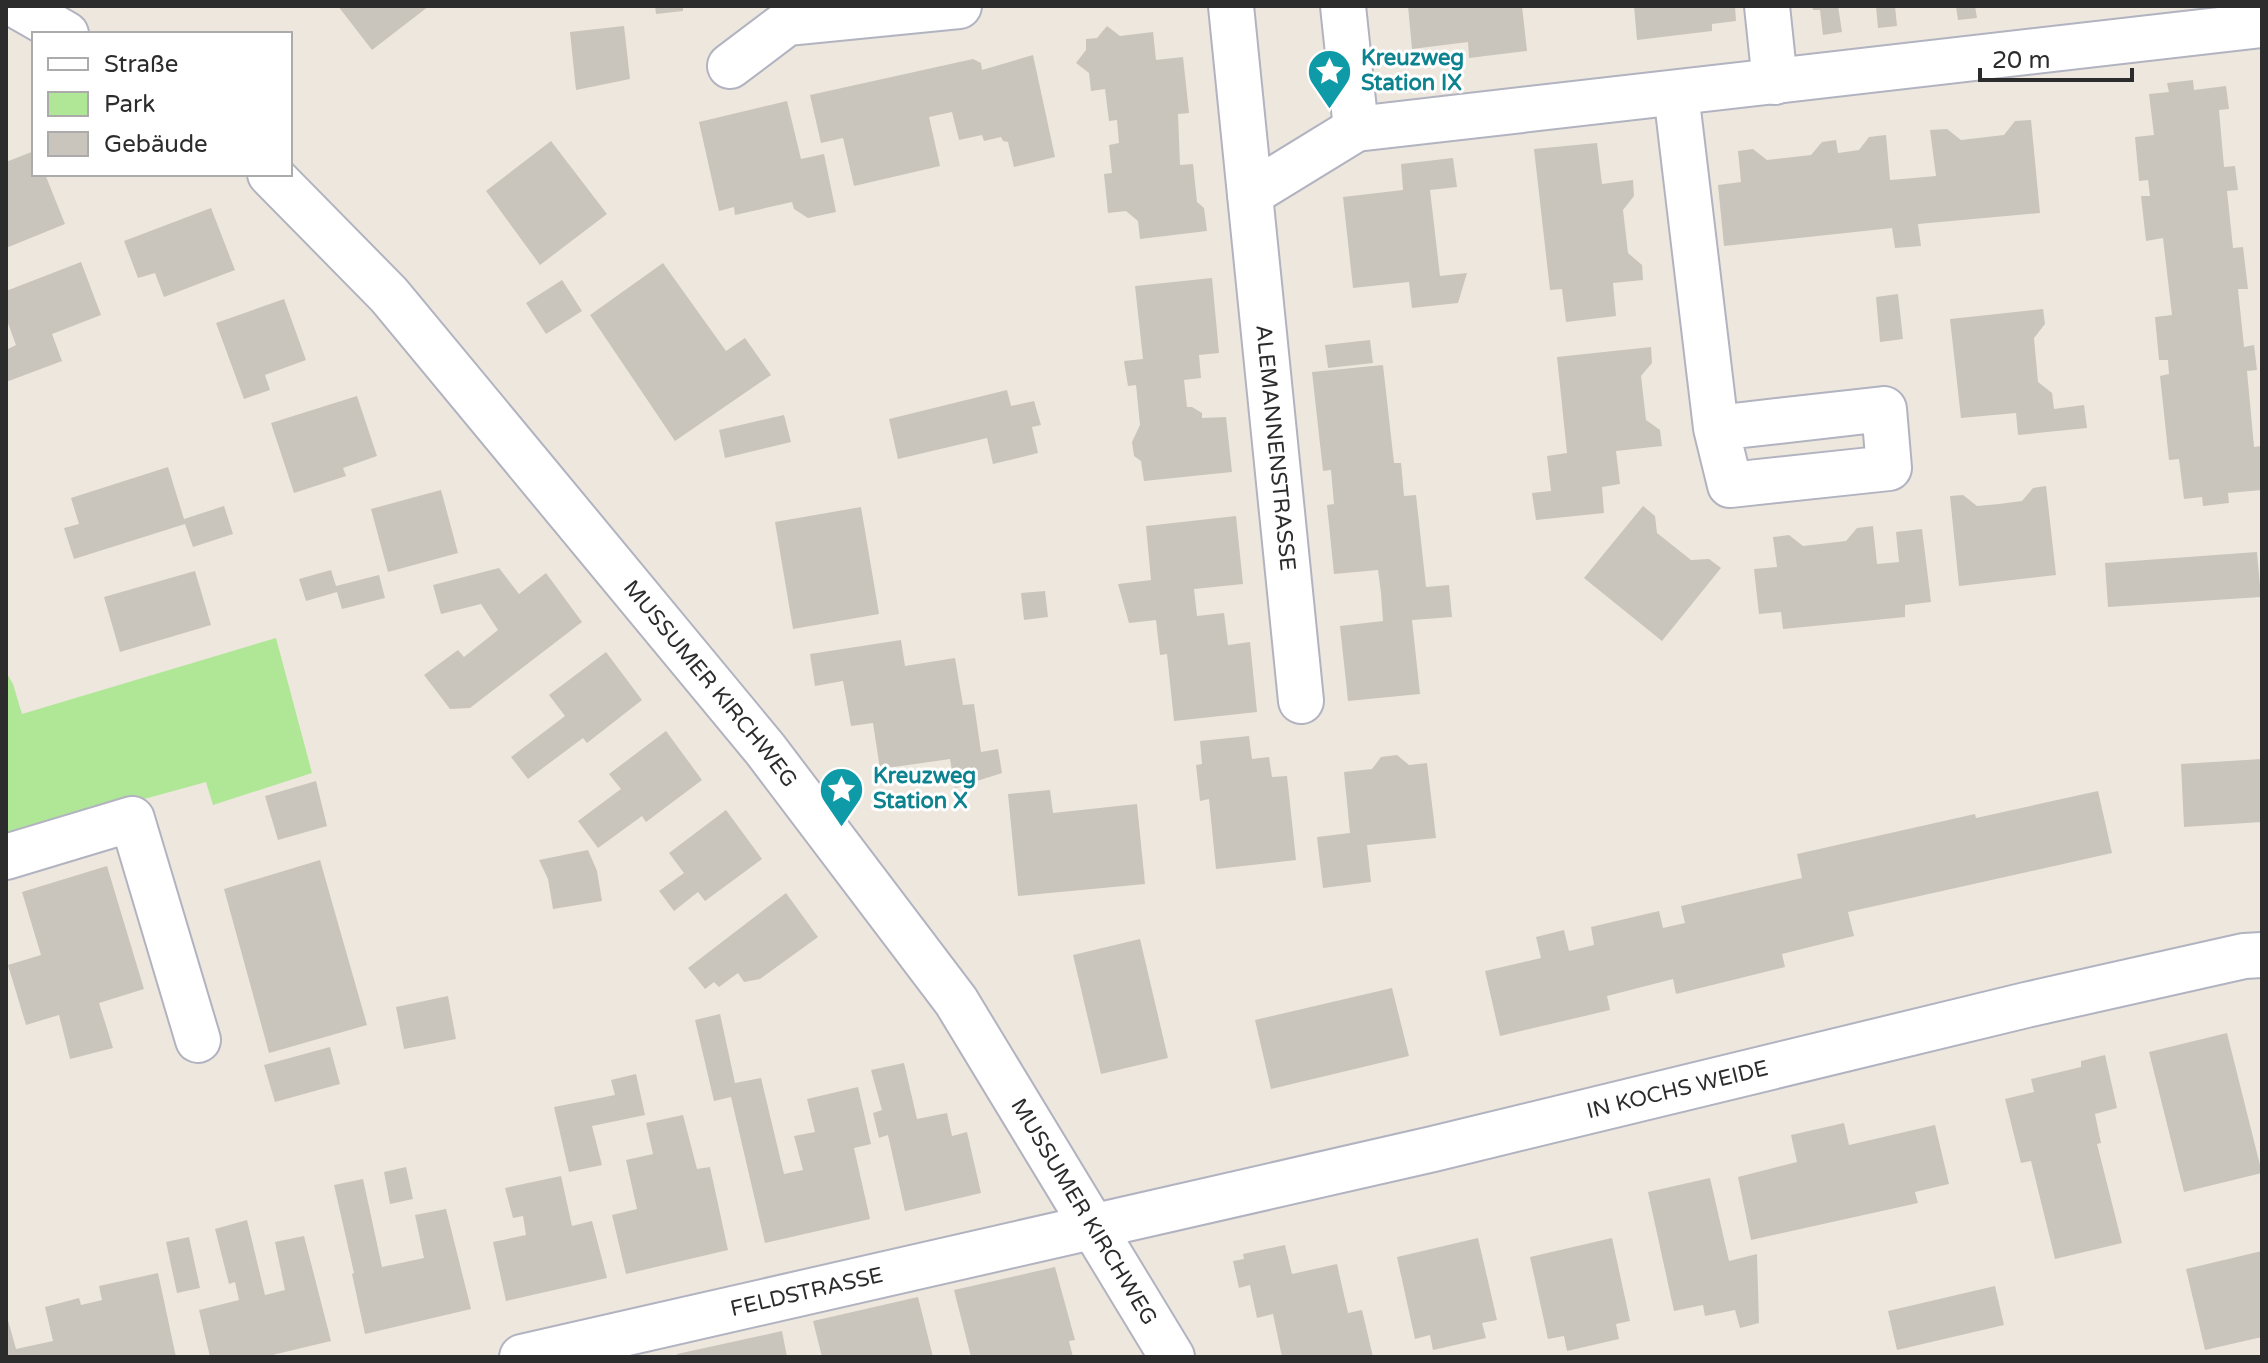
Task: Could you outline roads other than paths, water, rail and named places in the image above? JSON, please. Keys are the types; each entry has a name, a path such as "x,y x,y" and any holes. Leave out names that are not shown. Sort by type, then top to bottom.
{"street":[{"path":"17,6 62,32"},
{"path":"730,66 787,23 959,6"},
{"name":"ALEMANNENSTRASSE","path":"1231,6 1301,701"},
{"path":"1343,6 1356,129"},
{"path":"1767,6 1775,82"},
{"path":"1250,194 1356,129 2262,25"},
{"path":"1676,93 1716,428"},
{"name":"MUSSUMER KIRCHWEG","path":"272,176 389,295 765,749 956,1001 1172,1357"},
{"path":"6,857 132,819 198,1040"},
{"name":"IN KOCHS WEIDE","path":"1092,1226 1433,1149 2026,1005 2244,956 2262,955"},
{"name":"FELDSTRASSE","path":"522,1357 1092,1226"}],"place":[{"name":"Kreuzweg Station IX","path":"1330,110"},
{"name":"Kreuzweg Station X","path":"842,828"}]}
